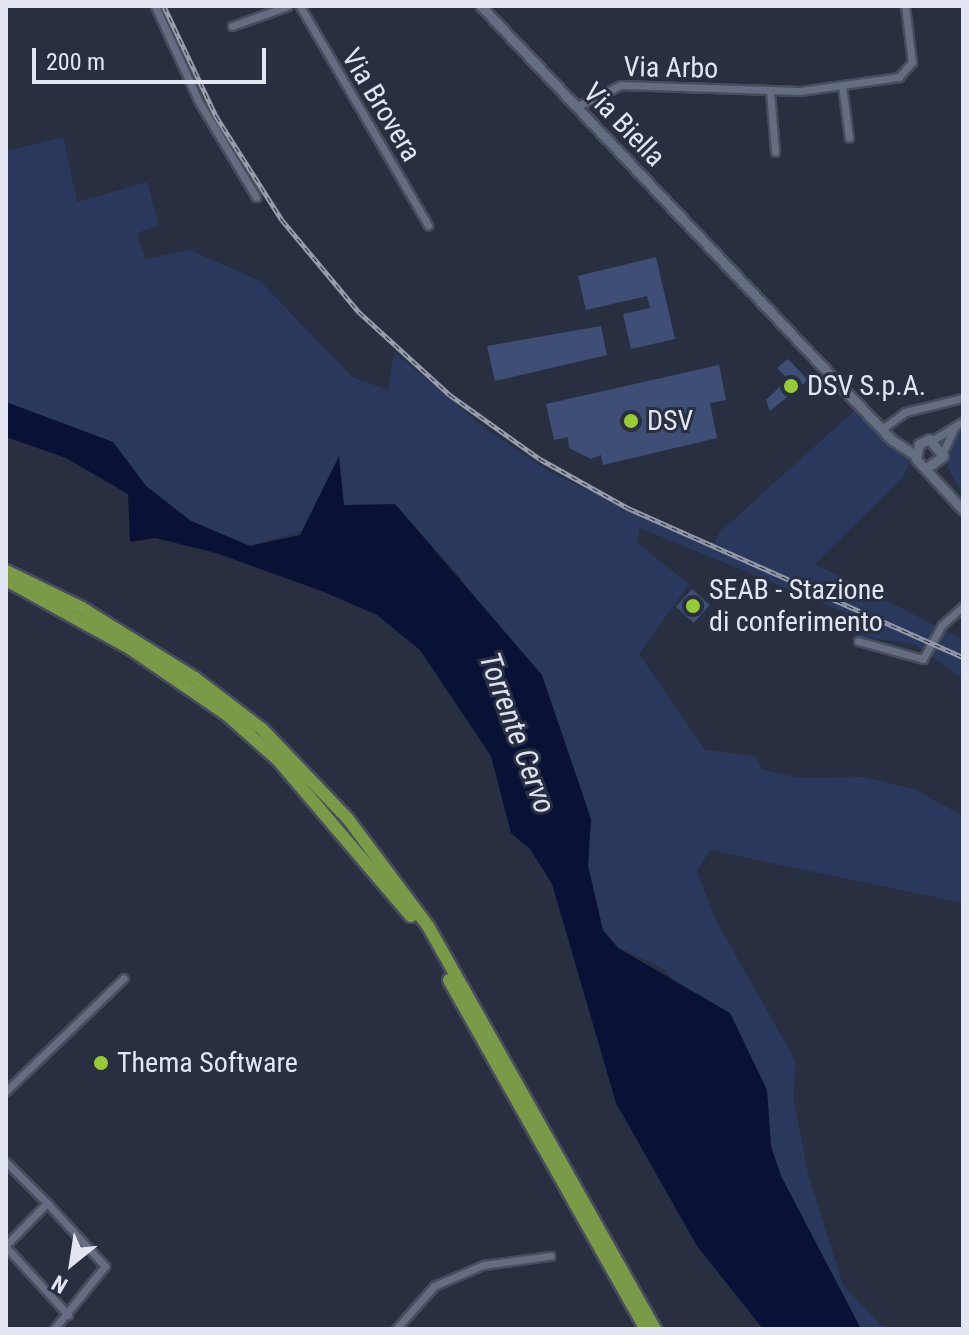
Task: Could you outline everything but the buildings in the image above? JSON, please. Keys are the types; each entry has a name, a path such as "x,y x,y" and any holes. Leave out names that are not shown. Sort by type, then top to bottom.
{"highway":[{"path":"6,571 82,608 195,678 262,729 348,819 428,926 655,1329"},
{"path":"6,580 189,686 278,760 340,827 424,932 645,1329"}],"street":[{"path":"155,6 199,102 256,197"},
{"path":"232,26 288,6"},
{"name":"Via Brovera","path":"300,6 428,225"},
{"name":"Via Biella","path":"481,6 882,429 915,455"},
{"name":"Via Arbo","path":"576,107 621,85 770,91 842,85 909,72 905,6"},
{"path":"842,85 849,138"},
{"path":"770,91 775,152"},
{"path":"963,398 905,412 882,429 904,441 933,440 963,421"},
{"path":"955,428 940,463 960,506"},
{"path":"933,440 943,452"},
{"path":"922,441 915,455 960,506"},
{"path":"928,467 940,463"},
{"path":"858,641 923,659 942,625 963,606"},
{"path":"6,1091 124,978"},
{"path":"6,1162 105,1266 54,1329"},
{"path":"47,1203 6,1246 68,1315"},
{"path":"396,1329 434,1286 483,1265 550,1256"}],"shaded area":[{"path":"63,137 77,202 147,182 159,225 137,233 145,259 190,250 260,281 352,377 388,390 394,352 486,429 552,473 702,543 715,543 719,533 855,410 911,459 903,477 815,564 963,640 963,679 915,644 856,636 856,617 640,528 637,543 689,584 639,654 705,750 756,756 761,769 799,778 864,777 914,789 963,816 963,903 710,850 697,871 714,917 796,1062 793,1097 808,1174 843,1285 885,1329 861,1329 781,1176 771,1146 767,1090 664,969 618,947 603,930 588,866 591,819 460,577 395,504 250,546 191,521 146,486 113,442 6,402 6,151"},
{"path":"963,427 963,496 948,467 954,435"}],"water":[{"name":"Torrente Cervo","path":"6,402 113,442 146,486 191,521 250,546 300,535 339,456 344,505 395,504 542,675 591,819 588,866 603,930 618,948 730,1013 767,1090 771,1146 781,1176 861,1329 763,1329 697,1246 616,1103 552,884 530,849 511,833 491,756 420,650 377,615 324,592 216,553 155,538 130,542 128,494 66,458 6,437"}],"railway":[{"path":"164,6 216,116 282,220 359,312 450,395 540,459 628,508 963,657"}],"place":[{"name":"DSV S.p.A.","path":"791,386"},
{"name":"DSV","path":"631,421"},
{"name":"SEAB - Stazione di conferimento","path":"693,606"},
{"name":"Thema Software","path":"101,1063"}]}
